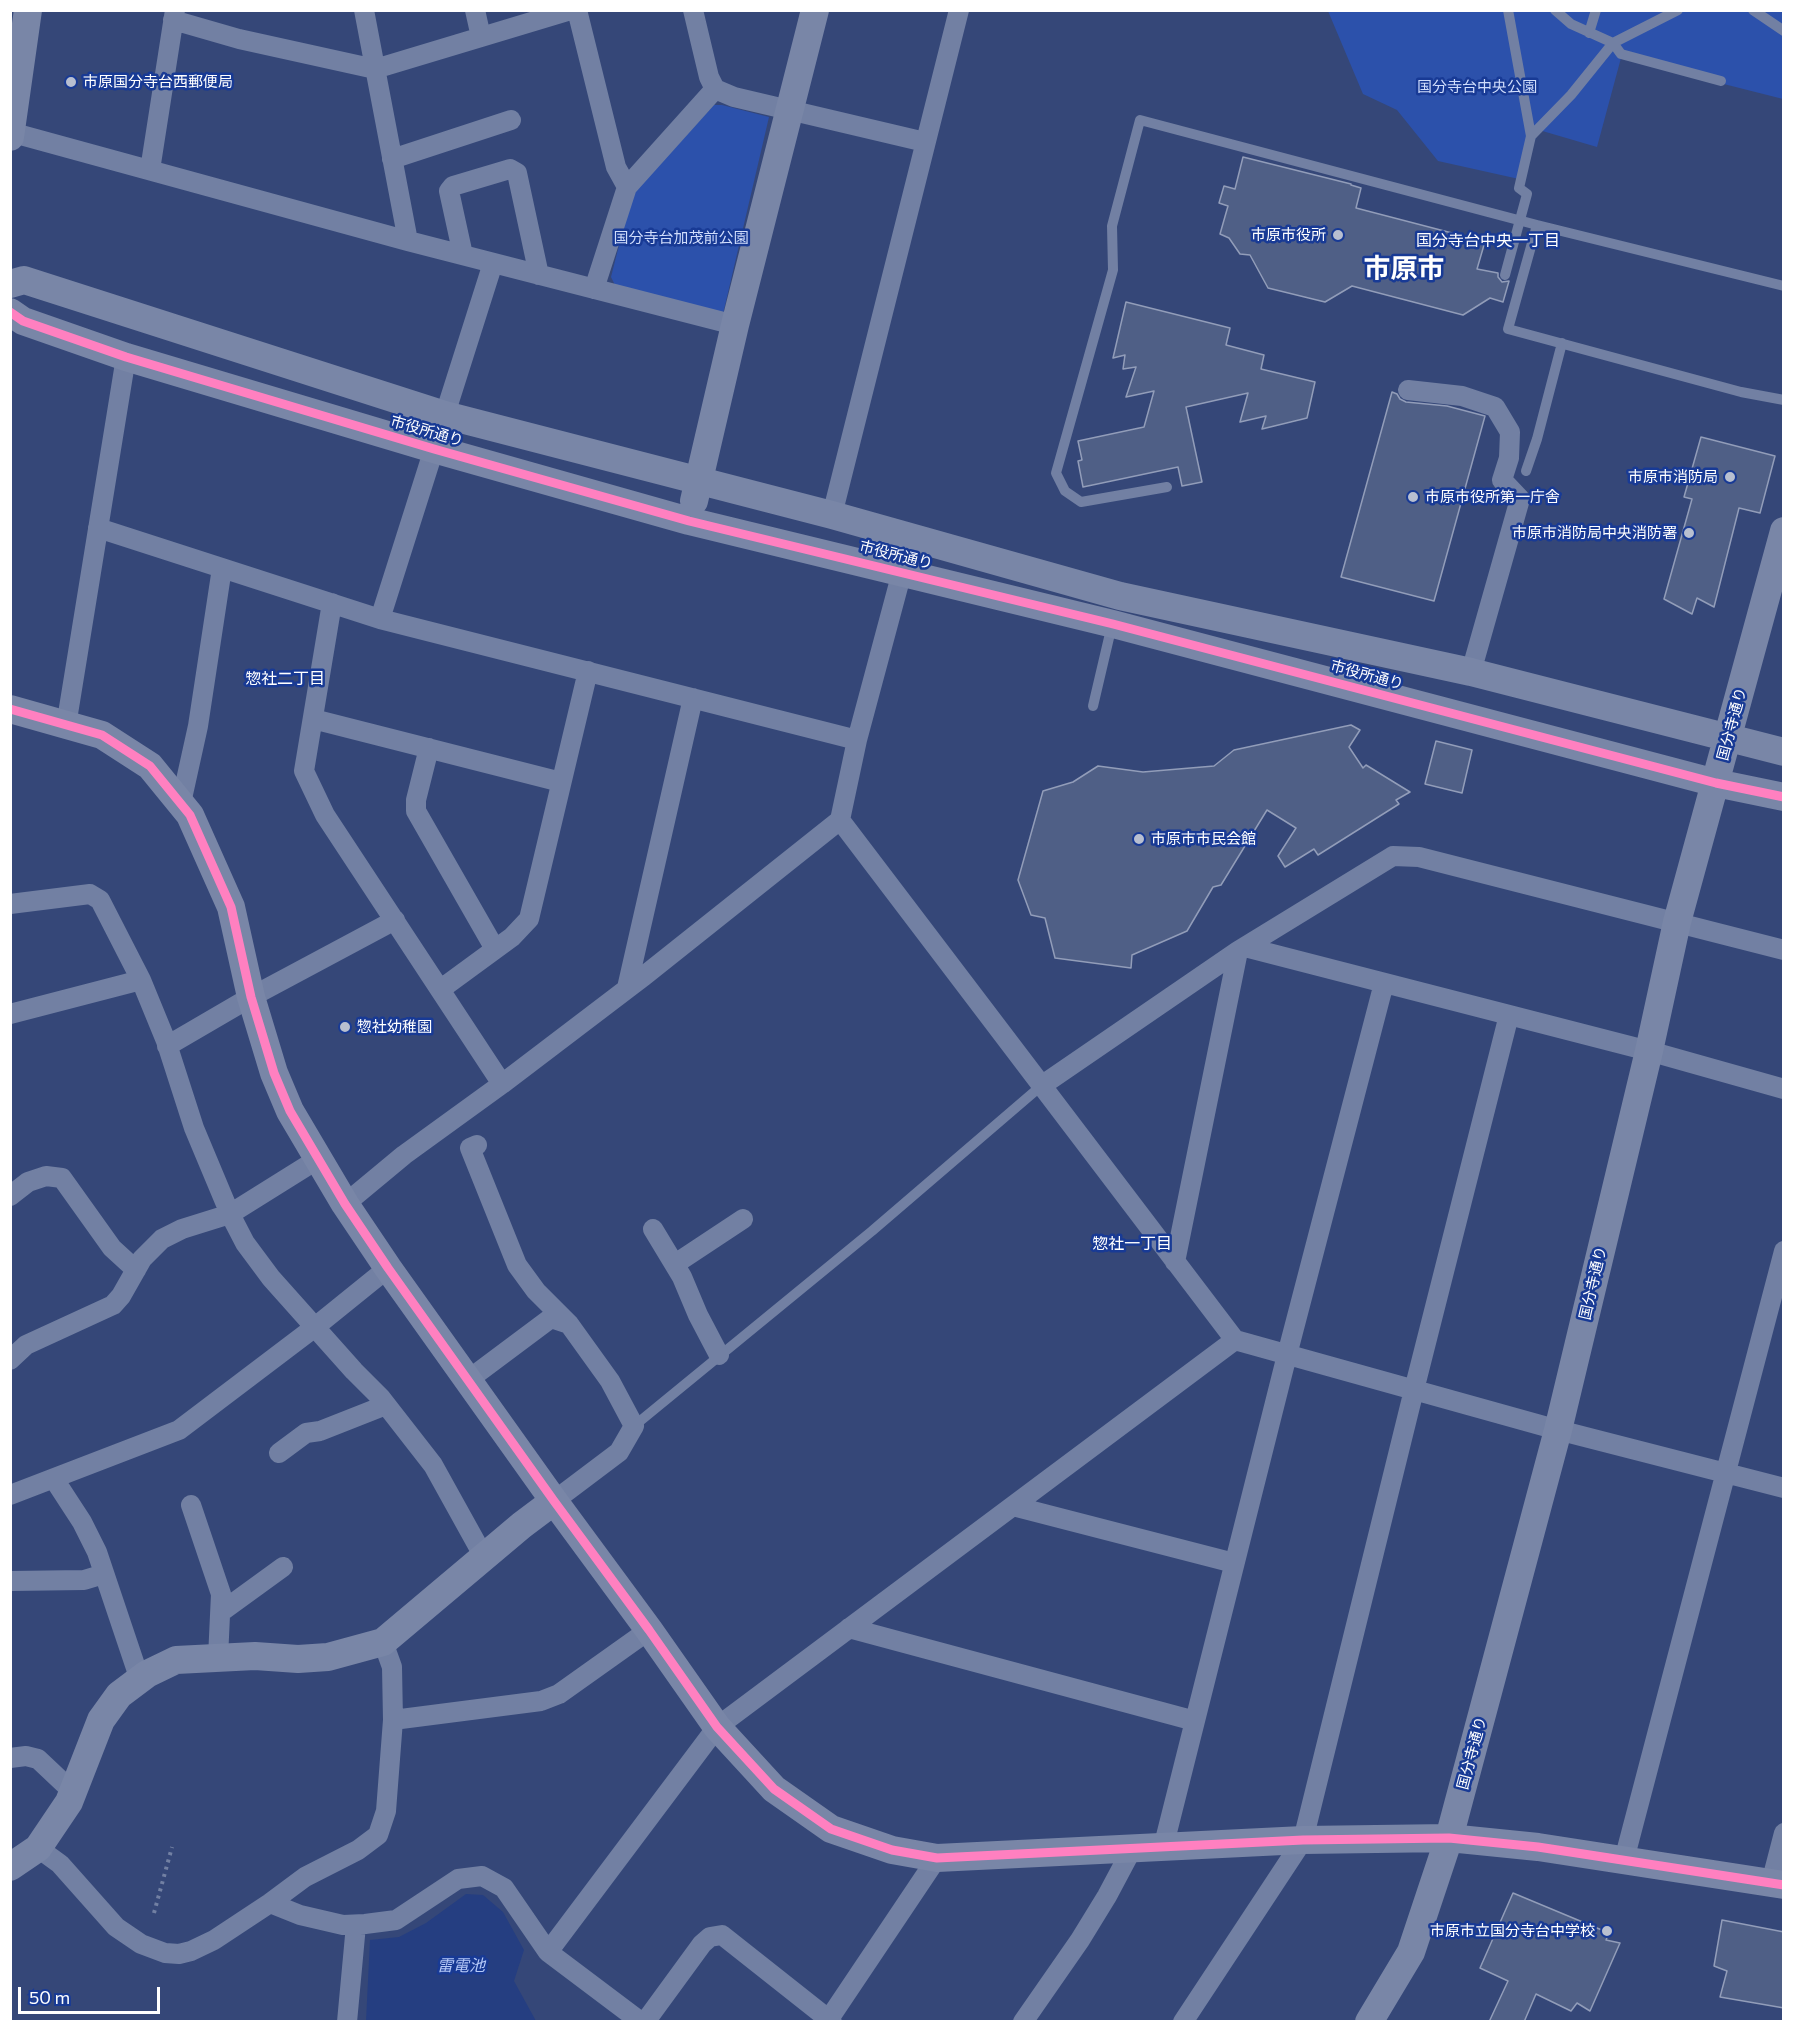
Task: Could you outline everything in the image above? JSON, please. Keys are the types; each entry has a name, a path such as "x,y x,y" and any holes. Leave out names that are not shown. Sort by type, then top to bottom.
{"street":[{"path":"28,10 11,134 408,241 735,325"},
{"path":"364,10 408,241"},
{"path":"475,10 481,37"},
{"path":"150,170 174,16 239,39 375,69 570,10"},
{"path":"577,10 616,167 627,187"},
{"path":"693,10 709,77 715,89 734,97 790,112 926,142"},
{"path":"689,521 735,325 815,10"},
{"path":"832,515 959,10"},
{"path":"594,289 627,187 715,89"},
{"path":"392,159 511,120"},
{"path":"464,255 449,191 453,186 510,169 517,173 539,275"},
{"path":"380,619 493,263"},
{"name":"市役所通り","path":"10,284 24,280 445,416 832,515 1120,596 1472,672 1784,752"},
{"name":"市役所通り","path":"10,312 23,321 126,357 434,449 689,521 1113,624 1716,783 1784,797"},
{"path":"66,726 126,357"},
{"path":"1408,390 1462,396 1495,407 1510,432 1509,458 1502,480 1520,499 1472,672"},
{"path":"98,528 380,619 858,740"},
{"name":"国分寺通り","path":"1369,2022 1411,1952 1449,1838 1558,1430 1649,1051 1677,922 1728,738 1775,598 1784,531"},
{"path":"181,803 198,726 222,568"},
{"path":"345,1204 404,1155 502,1084 627,988 840,820 858,740 902,572"},
{"path":"332,603 304,771 325,815 502,1084"},
{"path":"441,989 512,937 529,919 588,671"},
{"path":"627,988 693,698"},
{"path":"10,709 102,735 150,766 190,814 231,907 251,997 274,1072 290,1111 345,1204 388,1268 717,1727 774,1789 831,1829 892,1850 937,1857 1303,1840 1449,1838 1538,1847 1777,1884 1784,1833"},
{"path":"313,719 561,782"},
{"path":"429,748 416,800 416,811 495,949"},
{"path":"840,820 1235,1340 1558,1430 1784,1488"},
{"path":"1041,1086 1241,949 1393,856 1419,857 1784,950"},
{"path":"10,904 90,894 96,896 141,980 167,1046 194,1128 230,1215 246,1243 271,1278 386,1405 433,1465 484,1557"},
{"path":"167,1046 251,997 395,921"},
{"path":"1241,949 1649,1051 1784,1089"},
{"path":"1175,1262 1241,949"},
{"path":"10,1014 141,980"},
{"path":"1162,1848 1384,983"},
{"path":"1183,2022 1303,1840 1509,1015"},
{"path":"10,1867 38,1848 69,1802 101,1720 119,1695 140,1680 176,1660 255,1656 298,1659 328,1657 383,1642 484,1557 619,1452 634,1426 610,1381 569,1324 536,1291 517,1265 470,1148 477,1145"},
{"path":"10,1360 26,1346 113,1305 121,1296 142,1259 162,1239 182,1229 230,1215 318,1159"},
{"path":"10,1196 28,1182 46,1176 62,1178 112,1248 136,1270"},
{"path":"675,1264 743,1219"},
{"path":"653,1229 675,1264 719,1355"},
{"path":"1624,1860 1784,1251"},
{"path":"10,1496 178,1430 315,1327 388,1268"},
{"path":"468,1380 551,1318 569,1324"},
{"path":"548,1952 717,1727 1235,1340"},
{"path":"279,1453 306,1433 320,1431 386,1405"},
{"path":"54,1479 82,1522 97,1552 140,1680"},
{"path":"191,1505 221,1594 218,1658"},
{"path":"1013,1506 1234,1563"},
{"path":"221,1612 283,1567"},
{"path":"11,1581 84,1580 104,1574"},
{"path":"849,1628 1195,1721"},
{"path":"393,1720 541,1701 559,1694 649,1630"},
{"path":"38,1848 60,1864 116,1927 141,1944 165,1953 179,1954 214,1940 305,1877 358,1850 378,1834 386,1811 393,1720 392,1666 383,1642"},
{"path":"10,1758 26,1756 38,1759 73,1792"},
{"path":"1023,2022 1080,1940 1132,1849"},
{"path":"645,2022 702,1944 710,1937 722,1935 830,2020 937,1857"},
{"path":"270,1903 300,1915 343,1925 396,1920 458,1879 482,1876 504,1888 548,1952 640,2022"},
{"path":"347,2022 356,1925"}],"lane":[{"path":"1505,275 1527,194 1519,188 1531,136 1508,10"},
{"path":"1555,10 1571,24 1613,43 1621,54 1721,81"},
{"path":"1589,33 1596,10"},
{"path":"1531,136 1571,95 1613,43 1678,10"},
{"path":"1753,10 1784,31"},
{"path":"1167,487 1081,502 1065,491 1056,473 1113,270 1112,226 1140,120 1537,225 1784,286"},
{"path":"1537,225 1508,329 1741,392 1784,400"},
{"path":"1526,471 1537,439 1562,343"},
{"path":"1093,706 1120,596"},
{"path":"634,1426 872,1232 1041,1086"}],"path":[{"path":"154,1913 172,1846"}],"green space":[{"name":"国分寺台中央公園","path":"1328,11 1783,11 1783,99 1621,58 1597,147 1539,130 1519,179 1438,161 1397,110 1363,94"},
{"name":"国分寺台加茂前公園","path":"714,105 769,117 723,314 616,287 611,277 632,194"}],"water":[{"name":"雷電池","path":"466,1894 483,1895 503,1912 524,1950 514,1981 536,2021 366,2021 370,1940 399,1937 426,1923"}],"building":[{"name":"市原市役所","path":"1243,157 1351,184 1361,188 1356,208 1452,233 1451,237 1484,245 1477,269 1498,273 1502,282 1509,281 1503,302 1490,298 1463,315 1352,286 1325,302 1268,288 1250,255 1240,254 1229,238 1220,234 1228,206 1219,203 1224,186 1235,189"},
{"path":"1126,302 1230,328 1226,345 1264,355 1261,369 1315,382 1307,418 1262,429 1266,416 1240,422 1248,393 1186,407 1202,482 1182,486 1178,467 1083,487 1078,461 1082,460 1078,441 1144,427 1154,391 1126,397 1136,367 1123,369 1125,355 1113,358"},
{"name":"市原市役所第一庁舎","path":"1392,392 1406,402 1447,406 1485,416 1434,601 1341,577"},
{"path":"1701,437 1775,456 1760,513 1739,508 1714,607 1697,598 1692,614 1664,599 1692,499 1684,497"},
{"name":"市原市市民会館","path":"1351,725 1360,730 1349,747 1363,768 1366,765 1410,792 1396,800 1399,804 1318,855 1314,849 1285,867 1278,856 1296,828 1267,810 1221,885 1213,887 1187,931 1132,955 1131,968 1055,958 1045,918 1031,915 1018,880 1043,791 1073,782 1098,766 1143,772 1214,766 1234,750"},
{"path":"1436,741 1472,750 1462,793 1425,784"},
{"path":"1513,1893 1609,1933 1606,1940 1620,1943 1590,2011 1577,2003 1571,2011 1536,1994 1524,2022 1489,2022 1508,1981 1480,1968"},
{"path":"1722,1920 1784,1932 1784,2008 1720,1997 1727,1971 1714,1966"}],"cycle path":[{"path":"10,312 23,321 126,357 434,449 689,521 1113,624 1716,783 1784,797"},
{"path":"10,709 102,735 150,766 190,815 231,907 251,997 274,1073 290,1111 345,1204 388,1268 717,1727 774,1789 831,1829 892,1850 937,1858 1303,1840 1449,1838 1538,1847 1784,1885"}],"place":[{"name":"市原国分寺台西郵便局","path":"71,82"},
{"name":"市原市役所","path":"1338,235"},
{"name":"市原市消防局","path":"1730,477"},
{"name":"市原市役所第一庁舎","path":"1413,497"},
{"name":"市原市消防局中央消防署","path":"1689,533"},
{"name":"市原市市民会館","path":"1139,839"},
{"name":"惣社幼稚園","path":"345,1027"},
{"name":"市原市立国分寺台中学校","path":"1607,1931"}],"district":[{"name":"国分寺台中央一丁目","path":"1488,241"},
{"name":"市原市","path":"1404,269"},
{"name":"惣社二丁目","path":"285,679"},
{"name":"惣社一丁目","path":"1132,1244"}]}
